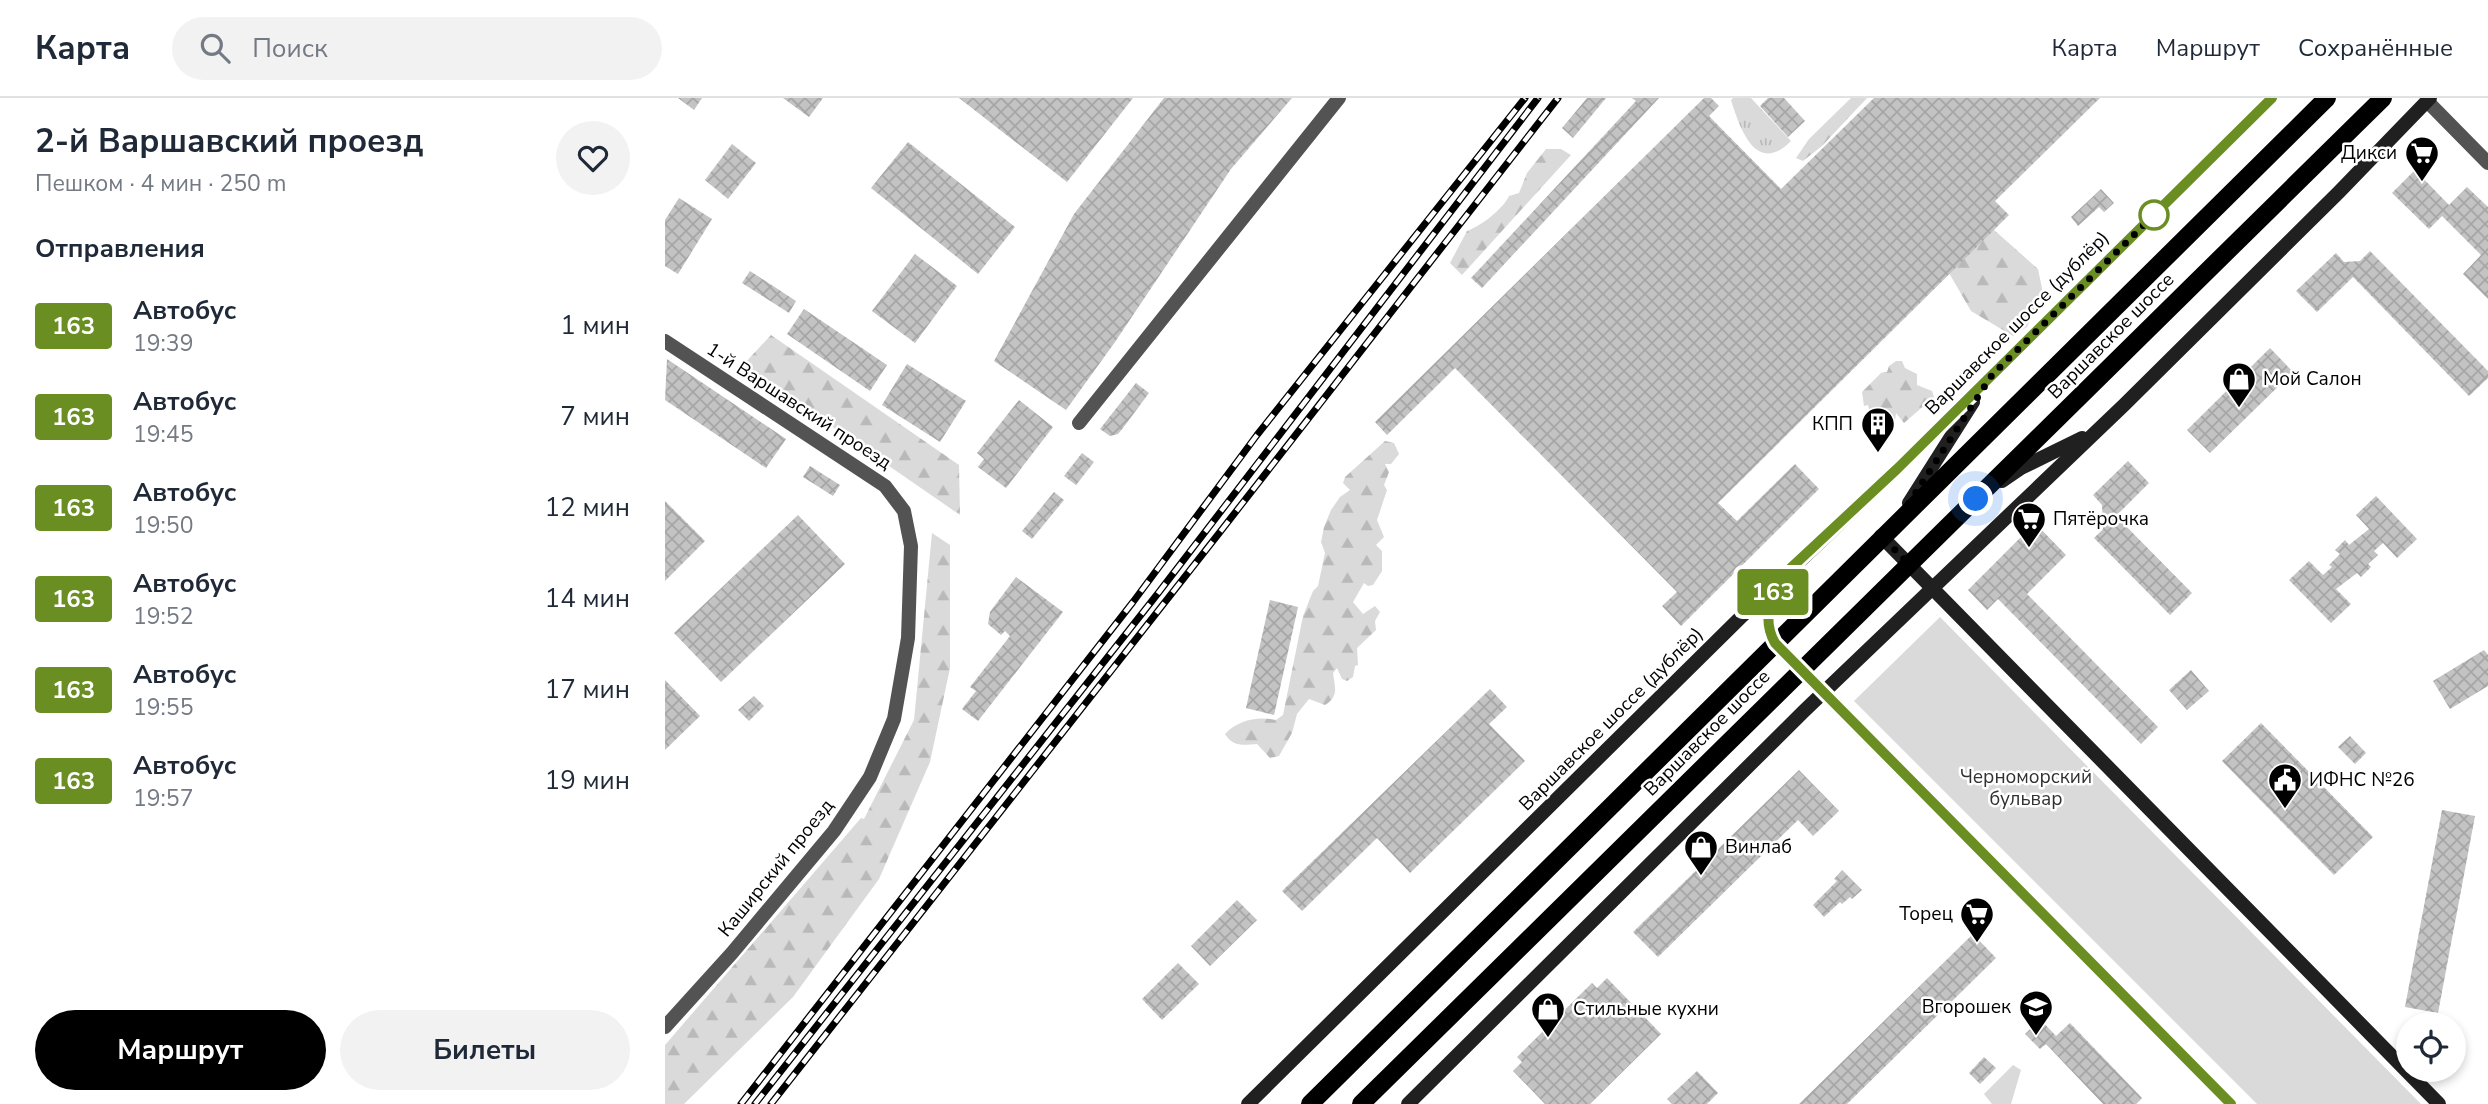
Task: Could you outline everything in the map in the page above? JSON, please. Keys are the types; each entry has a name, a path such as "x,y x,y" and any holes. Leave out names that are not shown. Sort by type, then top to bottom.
{"main road":[{"name":"Варшавское шоссе","path":"1310,1104 1881,536 2327,98"},
{"name":"Варшавское шоссе","path":"1361,1104 2383,98"}],"street":[{"path":"1079,423 1339,98"},
{"name":"Варшавское шоссе (дублёр)","path":"1248,1104 1779,579 1897,469 2272,98"},
{"path":"1409,1104 1823,692 2096,431 2429,100 2488,163"},
{"name":"1-й Варшавский проезд","path":"665,341 885,486 904,511"},
{"path":"1898,520 1992,375"},
{"path":"1976,499 2021,468 2096,431"},
{"name":"Каширский проезд","path":"665,1027 732,953 834,831 870,777 894,719 908,638 911,546 904,511"},
{"path":"1881,536 2439,1104"},
{"path":"1779,579 1768,615 1768,631 1775,643 2231,1104"}],"green space":[{"path":"1751,98 1791,141 1779,150 1768,153 1759,151 1751,144 1739,124 1731,100"},
{"path":"1851,98 1867,98 1822,146 1803,161 1796,158 1809,139"},
{"path":"1546,149 1561,149 1571,155 1462,275 1450,263 1467,231 1491,217 1509,196 1519,193 1527,173"},
{"path":"1993,229 2038,269 2043,293 2027,327 2013,336 1971,311 1949,273"},
{"path":"771,335 959,465 960,515 743,365"},
{"path":"1896,361 1902,361 1905,368 1917,374 1917,385 1932,391 1934,397 1904,423 1896,413 1895,421 1887,429 1873,430 1867,413 1868,405 1864,406 1862,392"},
{"path":"1385,441 1394,443 1399,454 1391,464 1385,464 1389,472 1384,485 1387,490 1377,520 1384,537 1376,545 1382,551 1382,571 1373,585 1364,583 1353,602 1363,614 1375,606 1380,612 1375,621 1376,630 1357,648 1358,665 1355,666 1353,677 1347,681 1342,679 1337,668 1333,673 1335,691 1332,698 1325,705 1309,699 1297,714 1292,733 1279,756 1270,758 1257,744 1235,743 1225,734 1242,722 1255,719 1276,720 1283,715 1303,616 1313,591 1318,586 1325,553 1321,542 1324,527 1340,497 1350,490 1343,483 1345,477"},
{"path":"932,533 950,545 950,668 930,762 879,879 793,997 684,1104 665,1104 665,1045 861,818 864,819 914,720"},
{"name":"Черноморский бульвар","path":"1940,617 2396,1079 2396,1082 2399,1082 2421,1104 2257,1104 1854,701"},
{"path":"2013,1065 2021,1070 2011,1104 1992,1104 1984,1094"}],"building":[{"path":"678,98 702,98 694,110"},
{"path":"783,98 823,98 809,117"},
{"path":"959,98 1133,98 1067,182"},
{"path":"1164,98 1292,98 1231,169 1066,410 994,361 1074,214"},
{"path":"1587,98 1606,98 1573,138 1562,128"},
{"path":"1632,98 1659,98 1482,288 1471,278 1636,101"},
{"path":"1704,98 1711,98 1719,106 1709,116 1781,189 1874,98 2100,98 1995,201 2009,215 1718,503 1737,521 1795,464 1819,489 1681,626 1662,606 1677,592 1455,368 1387,435 1375,422"},
{"path":"1768,98 1784,98 1805,121 1788,137 1760,106"},
{"path":"908,142 1015,227 978,274 871,188"},
{"path":"732,144 756,163 728,199 705,180"},
{"path":"2415,170 2449,205 2467,187 2488,207 2488,299 2463,274 2481,255 2442,216 2429,229 2392,193"},
{"path":"2101,189 2114,203 2104,212 2099,207 2078,226 2071,217"},
{"path":"679,198 712,219 678,274 665,266 665,220"},
{"path":"2370,251 2488,371 2488,378 2469,396 2353,277 2317,312 2296,291 2336,253 2344,262 2360,261"},
{"path":"915,254 957,286 915,343 872,311"},
{"path":"750,271 796,301 789,313 742,283"},
{"path":"804,309 887,365 870,391 787,334"},
{"path":"2270,348 2293,372 2210,453 2187,430"},
{"path":"667,359 786,439 766,468 665,400"},
{"path":"907,364 966,401 940,442 882,405"},
{"path":"1136,383 1149,393 1118,434 1110,436 1100,429"},
{"path":"1019,400 1053,427 1006,488 978,467 984,459 977,453"},
{"path":"1082,453 1094,462 1076,485 1064,476"},
{"path":"2128,461 2149,483 2116,516 2192,593 2170,615 2094,538 2103,529 2102,505 2093,495"},
{"path":"810,466 840,485 833,496 803,477"},
{"path":"1054,492 1064,500 1032,539 1022,531"},
{"path":"2376,496 2417,539 2397,558 2383,543 2374,551 2378,555 2368,564 2371,567 2361,577 2357,573 2336,589 2351,604 2331,623 2289,580 2309,561 2323,575 2332,567 2329,565 2340,554 2335,550 2345,540 2349,545 2369,529 2356,515"},
{"path":"665,501 705,541 665,581"},
{"path":"798,515 845,564 721,682 674,633"},
{"path":"2035,523 2066,555 2027,594 2158,727 2141,744 1998,599 1987,610 1968,590"},
{"path":"1016,577 1063,612 978,721 962,709 976,691 970,687 1010,636 1005,631 1001,635 988,624 990,612"},
{"path":"1270,600 1298,607 1274,715 1246,708"},
{"path":"2484,650 2488,655 2488,686 2450,709 2433,681"},
{"path":"2191,670 2209,691 2187,710 2169,690"},
{"path":"665,680 700,716 665,750"},
{"path":"1490,689 1507,707 1489,724 1525,761 1410,873 1377,838 1302,911 1282,891"},
{"path":"754,696 764,706 749,721 738,710"},
{"path":"2261,723 2373,837 2334,875 2222,761"},
{"path":"2350,736 2366,753 2355,764 2338,747"},
{"path":"1799,770 1839,811 1813,836 1798,820 1658,957 1633,932"},
{"path":"2442,810 2475,816 2438,1012 2405,1007"},
{"path":"1842,870 1862,890 1852,899 1850,897 1842,904 1840,902 1824,917 1813,905 1837,881 1834,879"},
{"path":"1237,900 1257,920 1210,966 1191,946"},
{"path":"1973,934 1996,958 1847,1104 1799,1104"},
{"path":"1178,963 1199,984 1162,1020 1142,999"},
{"path":"1607,978 1661,1034 1590,1104 1545,1104 1513,1071 1522,1062 1517,1057 1592,983 1597,988"},
{"path":"2040,1019 2056,1036 2070,1023 2142,1098 2136,1104 2103,1104 2046,1044 2040,1049 2025,1034"},
{"path":"1984,1057 1996,1068 1980,1084 1969,1073"},
{"path":"1697,1071 1718,1093 1707,1104 1672,1104 1667,1099"}],"railway":[{"path":"741,1104 1133,602 1257,435 1525,98"},
{"path":"755,1104 1159,592 1538,98"},
{"path":"771,1104 1558,98"}],"bus line":[{"name":"163","path":"2231,1104 1775,643 1768,631 1768,615 1779,579 1897,469 2272,98"}],"place":[{"name":"Дикси","path":"2422,183"},
{"name":"Мой Салон","path":"2239,409"},
{"name":"КПП","path":"1878,454"},
{"name":"Пятёрочка","path":"2029,549"},
{"name":"ИФНС №26","path":"2285,810"},
{"name":"Винлаб","path":"1701,877"},
{"name":"Торец","path":"1977,944"},
{"name":"Вгорошек","path":"2036,1037"},
{"name":"Стильные кухни","path":"1548,1039"}],"route":[{"path":"1976,499 1909,564 1881,536 1898,520 1927,478 1956,427 1992,375 2154,215"}]}
